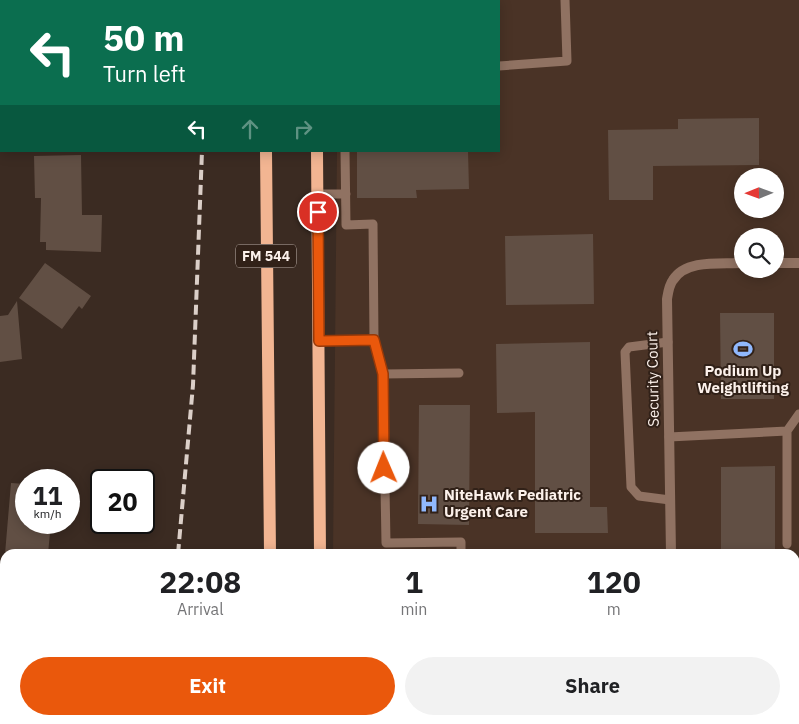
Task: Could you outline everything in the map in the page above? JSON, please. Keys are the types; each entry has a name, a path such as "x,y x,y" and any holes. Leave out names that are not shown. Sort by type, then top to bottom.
{"main road":[{"name":"FM 544","path":"266,152 270,549"},
{"name":"FM 544","path":"317,152 320,549"}],"street":[{"name":"Security Court","path":"671,549 667,298 672,280 682,270 697,265 734,263"},
{"path":"784,263 799,264"}],"lane":[{"path":"500,66 567,61 565,0"},
{"path":"345,152 346,225 374,224 374,340 383,374 386,543 461,542 461,549"},
{"path":"318,194 346,194"},
{"path":"319,341 374,340"},
{"path":"668,342 629,347 625,352 631,486 639,496 670,500"},
{"path":"383,374 459,373"},
{"path":"788,544 787,431 799,414"},
{"path":"669,437 787,431"}],"shaded area":[{"path":"500,0 799,0 799,549 333,549 337,152 500,152"}],"building":[{"path":"759,118 759,165 653,166 653,200 609,200 608,130 678,129 678,119"},
{"path":"357,152 468,152 469,189 416,190 417,198 357,198"},
{"path":"81,155 82,215 102,215 101,252 46,250 46,242 40,242 41,198 35,198 34,156"},
{"path":"593,234 594,304 506,305 505,236"},
{"path":"45,263 91,296 82,309 79,306 62,329 19,298"},
{"path":"17,301 22,359 0,362 0,316 8,315"},
{"path":"720,313 774,313 774,399 721,399"},
{"path":"590,342 590,507 607,507 608,533 535,533 535,412 497,413 496,344"},
{"path":"419,405 470,405 469,525 418,524"},
{"path":"775,466 775,549 721,549 721,467"},
{"path":"11,483 15,483 15,534 50,534 48,549 5,549"}],"railway":[{"path":"178,549 193,385 202,152"}],"place":[{"name":"Podium Up Weightlifting","path":"743,349"},
{"name":"NiteHawk Pediatric Urgent Care","path":"429,504"}],"route":[{"path":"318,212 319,341 374,340 383,374 384,468"}]}
